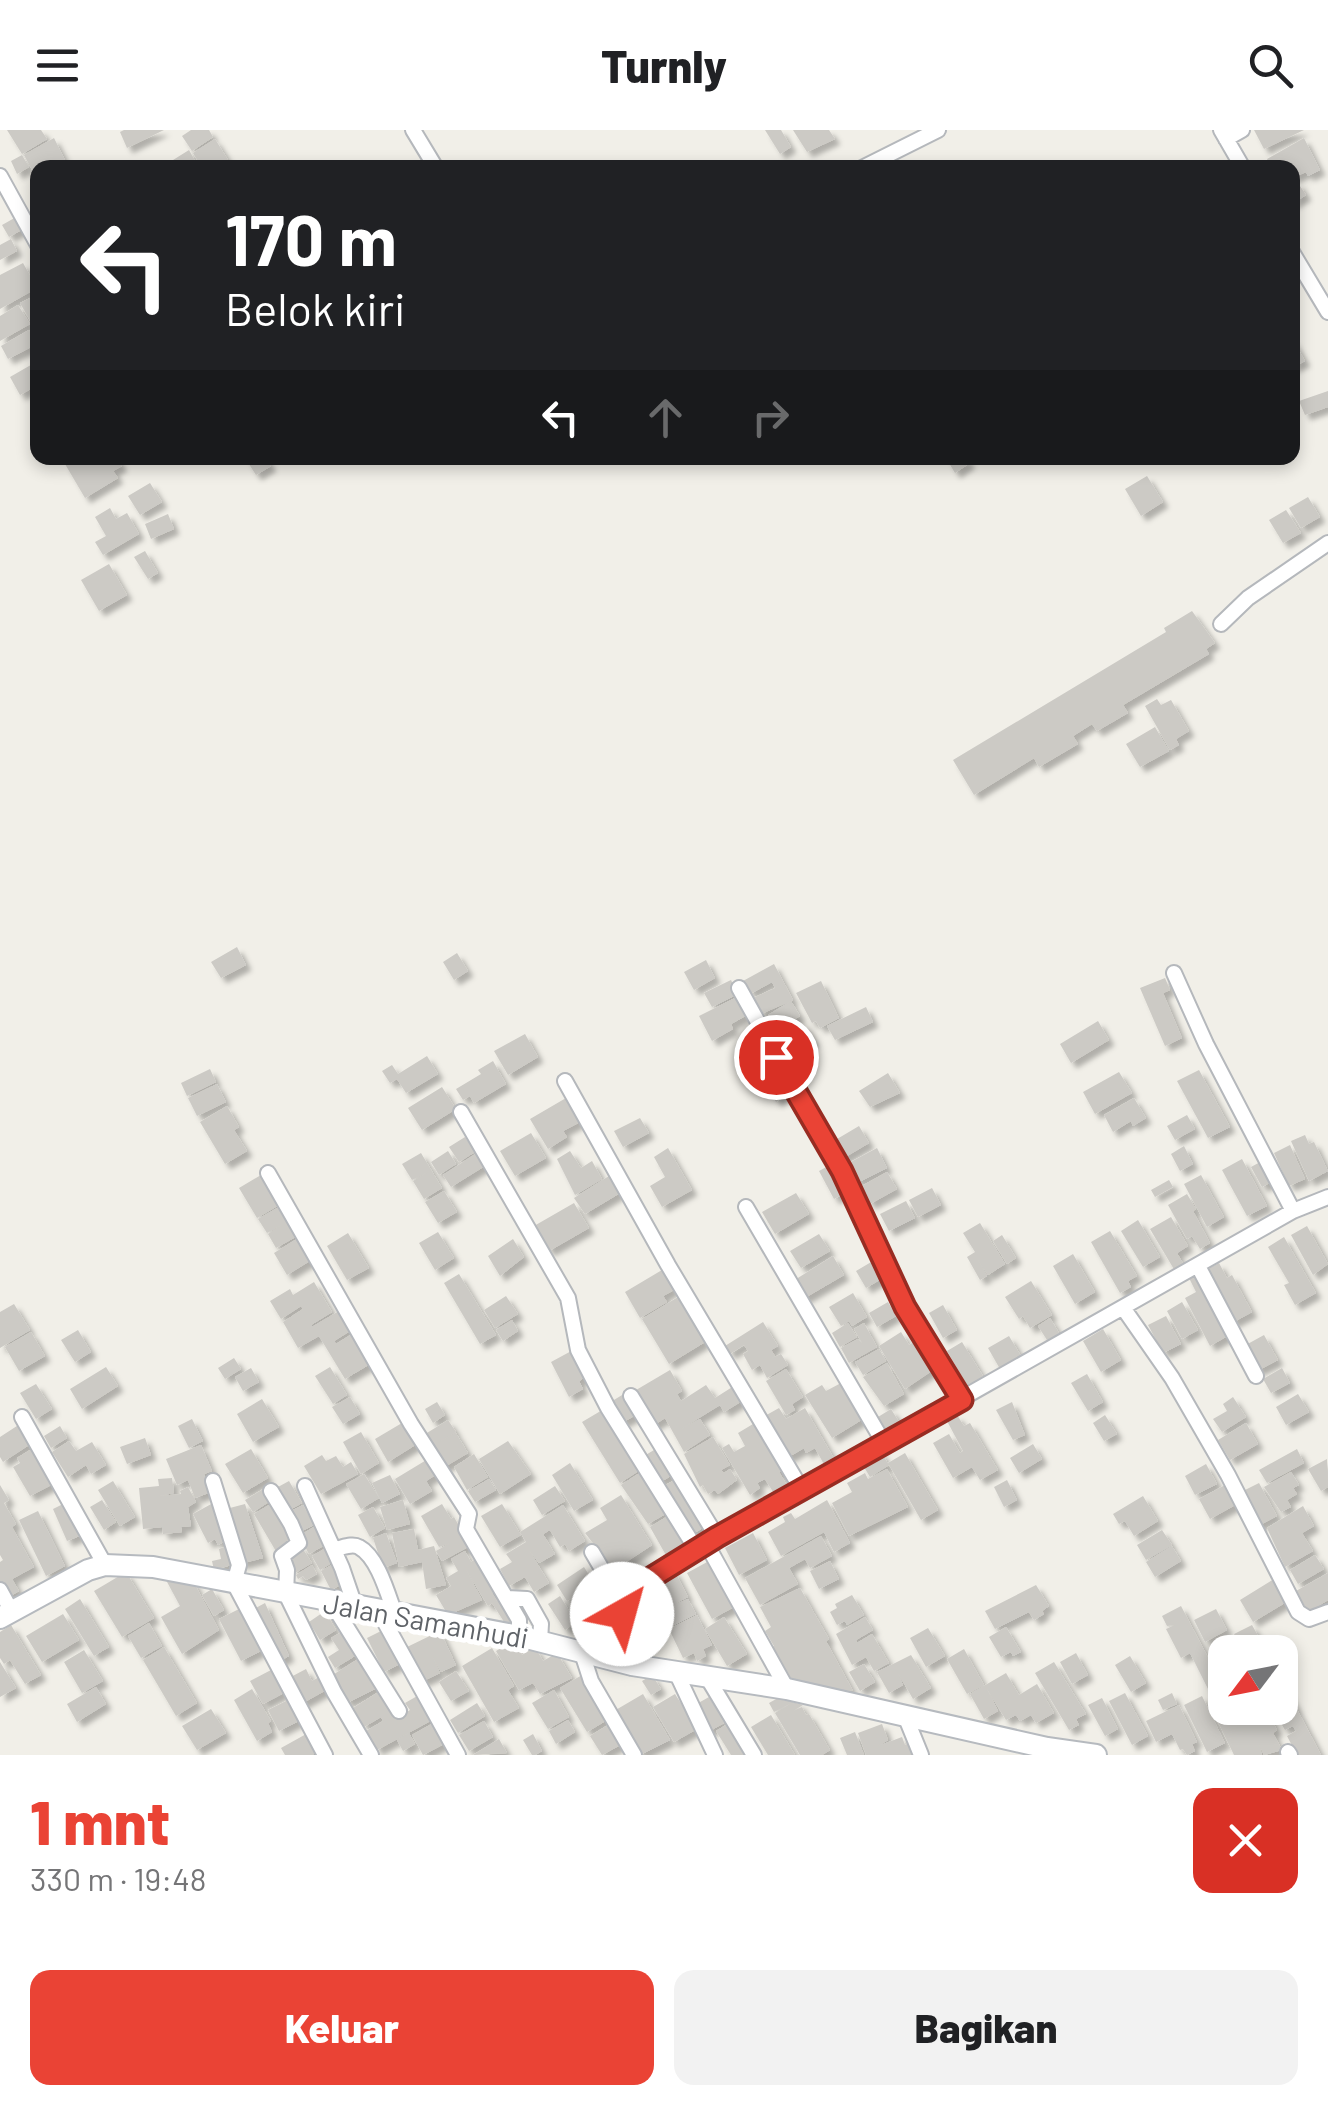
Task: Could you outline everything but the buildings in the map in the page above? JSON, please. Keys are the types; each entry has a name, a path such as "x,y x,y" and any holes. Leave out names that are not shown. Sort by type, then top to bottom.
{"street":[{"path":"413,130 431,160"},
{"path":"878,160 938,130"},
{"path":"1238,160 1223,134 1242,130"},
{"path":"0,176 30,231"},
{"path":"1300,265 1328,312"},
{"path":"1220,624 1248,598 1328,543"},
{"path":"1174,974 1293,1212"},
{"path":"738,988 842,1171 905,1307 962,1400"},
{"path":"566,1081 668,1266 802,1490"},
{"path":"461,1112 568,1298 578,1350 608,1408 706,1543"},
{"path":"268,1173 412,1424 469,1514 466,1528 519,1620 519,1636"},
{"path":"622,1603 630,1592 706,1543 1293,1212 1328,1197"},
{"path":"746,1207 884,1445"},
{"path":"1198,1266 1256,1376"},
{"path":"1124,1309 1172,1378 1228,1475 1298,1612 1309,1619 1328,1612"},
{"path":"630,1396 787,1688"},
{"path":"22,1417 105,1565"},
{"path":"214,1481 238,1565 234,1584 325,1755"},
{"path":"304,1486 355,1606"},
{"path":"271,1491 299,1543 282,1556 288,1570 286,1594 334,1692 371,1755"},
{"path":"334,1549 353,1545 366,1554 387,1612 458,1755"},
{"path":"592,1552 622,1603 634,1646 632,1665"},
{"name":"Jalan Samanhudi","path":"6,1615 67,1580 105,1565 152,1567 519,1636 632,1665 787,1688 1049,1752 1096,1755"},
{"path":"0,1590 6,1615"},
{"path":"506,1598 528,1599 540,1624 540,1641"},
{"path":"331,1602 399,1712"},
{"path":"581,1650 591,1680 634,1755"},
{"path":"675,1670 715,1755"},
{"path":"707,1677 754,1755"},
{"path":"906,1718 921,1755"}],"route":[{"path":"622,1614 622,1603 641,1584 962,1400 905,1307 842,1171 776,1057"}]}
